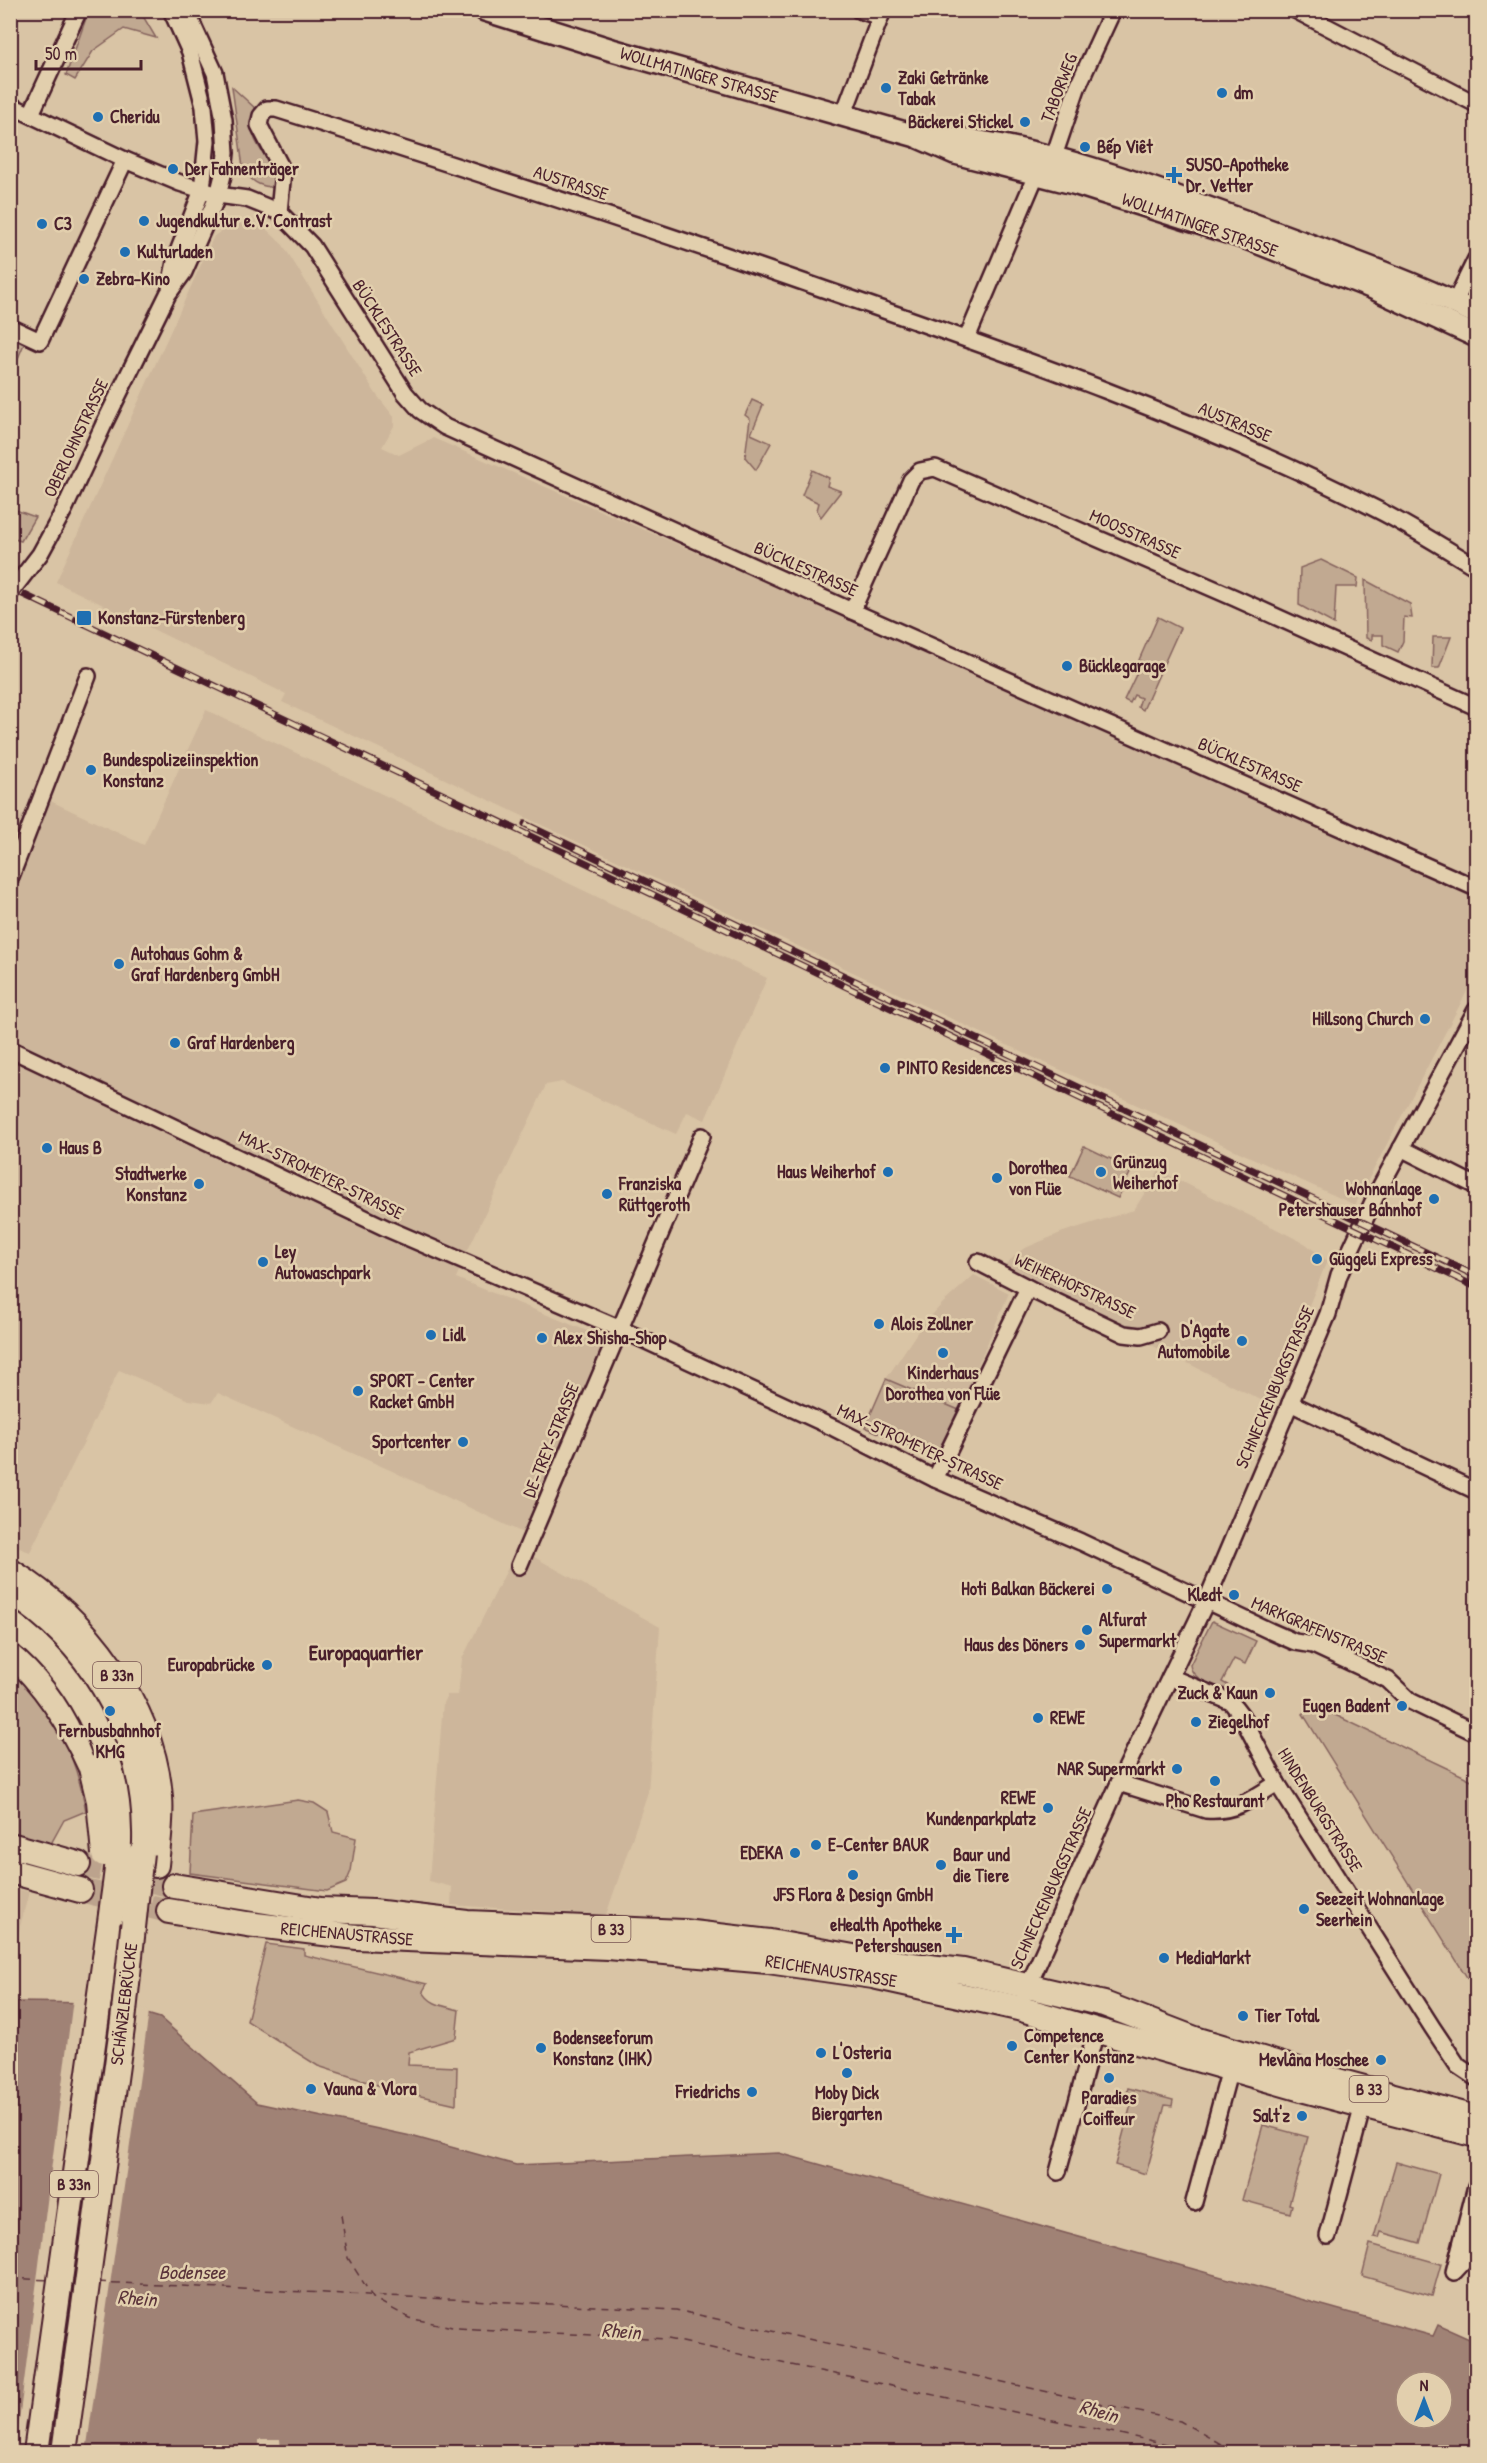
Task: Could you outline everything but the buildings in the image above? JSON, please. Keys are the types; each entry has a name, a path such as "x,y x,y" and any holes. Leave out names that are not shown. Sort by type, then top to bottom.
{"main road":[{"name":"WOLLMATINGER STRASSE","path":"485,10 612,50 916,136 956,153 1077,184 1246,238 1373,288 1476,336"},
{"name":"WOLLMATINGER STRASSE","path":"916,136 965,138 1053,159 1183,199 1342,256 1455,302 1476,313"},
{"name":"B 33n","path":"10,1571 48,1597 95,1644 117,1676 133,1707 153,1761 160,1796 155,1874 139,1989 123,2021"},
{"name":"SCHÄNZLEBRÜCKE","path":"10,1599 51,1631 91,1677 108,1704 122,1734 135,1774 141,1813 141,1853 123,2021 64,2452"},
{"name":"SCHÄNZLEBRÜCKE","path":"10,1623 46,1653 68,1679 89,1713 112,1774 119,1834 111,1915 36,2452"},
{"name":"B 33n","path":"10,1652 28,1668 55,1702 80,1744 90,1768 103,1831 104,1864 101,1888 111,1915"},
{"path":"10,1845 70,1862 55,1875 43,1880"},
{"path":"10,1871 80,1890"},
{"name":"REICHENAUSTRASSE","path":"1476,2118 1323,2077 1195,2039 1118,2009 1028,1984 963,1971 870,1960 744,1939 641,1929 467,1923 373,1912 333,1911 176,1886 169,1888 163,1898 164,1903 172,1912 247,1924 357,1937 608,1947 768,1960 873,1976 1018,2008 1476,2135"},
{"path":"1096,2031 1098,2023 1106,2015 1118,2009"}],"street":[{"path":"31,114 79,10"},
{"name":"OBERLOHNSTRASSE","path":"168,294 176,257 202,190 207,152 204,107 190,52 171,10"},
{"name":"OBERLOHNSTRASSE","path":"10,593 45,545 64,510 168,294 184,272 218,195 226,153 221,100 211,60 186,10"},
{"path":"843,116 881,14 860,10"},
{"name":"TABORWEG","path":"1036,175 1053,159 1077,88 1113,10"},
{"path":"1295,10 1476,104"},
{"name":"BÜCKLESTRASSE","path":"10,105 125,160 202,190 248,200 279,212 312,246 391,371 420,410 445,427 852,611 1476,888"},
{"name":"AUSTRASSE","path":"279,212 283,171 259,125 261,116 267,109 276,109 439,160 967,338 1184,421 1293,468 1378,510 1476,567"},
{"path":"10,327 40,341 125,160"},
{"path":"967,338 1036,175"},
{"path":"1455,302 1476,259"},
{"name":"MOOSSTRASSE","path":"852,611 911,480 920,471 935,468 1476,707"},
{"path":"10,879 16,845 88,676"},
{"name":"SCHNECKENBURGSTRASSE","path":"1018,2008 1119,1784 1206,1602 1328,1314 1346,1257 1401,1148 1476,1010"},
{"name":"MAX-STROMEYER-STRASSE","path":"10,1049 388,1229 618,1328 834,1428 935,1479 1081,1542 1206,1602"},
{"path":"618,1328 702,1136"},
{"path":"1401,1148 1476,1186"},
{"name":"WEIHERHOFSTRASSE","path":"978,1262 1124,1334 1141,1336 1158,1331"},
{"path":"935,1479 1028,1288"},
{"name":"DE-TREY-STRASSE","path":"519,1566 618,1328"},
{"path":"1290,1403 1476,1491"},
{"name":"MARKGRAFENSTRASSE","path":"1206,1602 1295,1642 1313,1645 1388,1680 1410,1701 1476,1733"},
{"name":"HINDENBURGSTRASSE","path":"1170,1677 1231,1702 1241,1715 1277,1783 1458,2066 1476,2078"},
{"path":"1119,1784 1206,1810 1220,1812 1233,1809 1277,1783"},
{"path":"1058,2172 1096,2031"},
{"path":"1194,2202 1230,2068"},
{"path":"1328,2236 1363,2105"},
{"path":"1476,2187 1454,2272 1470,2255 1476,2242"}],"shaded area":[{"path":"89,10 140,11 156,38 124,29 93,51 75,80 66,75"},
{"path":"232,87 256,109 252,122 253,134 274,170 275,188 256,182 243,167"},
{"path":"248,222 262,225 283,245 376,394 394,417 394,426 382,447 399,455 433,438 1165,756 1476,899 1476,974 1355,1205 1028,1055 282,702 286,694 56,582 214,236 230,226"},
{"path":"11,338 24,344 11,375"},
{"path":"752,400 763,405 751,434 771,443 756,470 745,457 750,419 745,415"},
{"path":"812,470 829,478 827,486 841,491 821,517 817,510 819,503 802,495"},
{"path":"10,508 35,517 21,541 11,538"},
{"path":"1321,560 1358,578 1357,587 1336,587 1334,624 1299,605 1300,568"},
{"path":"1365,580 1410,604 1412,618 1404,617 1403,641 1398,652 1383,645 1383,635 1372,635 1372,640 1366,638"},
{"path":"1158,617 1180,628 1143,710 1138,707 1141,698 1134,695 1130,703 1124,700 1142,662 1139,660"},
{"path":"1433,637 1451,637 1439,668 1432,668"},
{"path":"206,710 767,978 705,1120 687,1112 676,1134 562,1082 546,1085 466,1254 456,1278 602,1337 604,1344 525,1534 390,1470 218,1393 211,1403 189,1400 119,1370 30,1552 11,1545 10,829 18,823 21,815 32,821 42,797 144,845"},
{"name":"Grünzug Weiherhof","path":"1084,1146 1132,1169 1118,1198 1070,1176"},
{"path":"1159,1170 1306,1244 1327,1261 1269,1404 1000,1269 1023,1249 1063,1232 1134,1210"},
{"name":"Kinderhaus Dorothea von Flüe","path":"974,1275 1009,1293 938,1458 865,1427 886,1379 920,1328"},
{"path":"886,1379 959,1410 938,1458 865,1427"},
{"path":"518,1548 660,1627 648,1792 606,1915 451,1905 452,1887 429,1881 443,1703 447,1695 458,1695 462,1659"},
{"path":"1212,1621 1256,1641 1245,1664 1234,1659 1222,1682 1231,1687 1227,1689 1210,1684 1191,1670 1190,1665"},
{"path":"10,1663 38,1697 60,1731 75,1768 86,1811 64,1820 48,1849 11,1838"},
{"path":"1314,1705 1476,1782 1476,1992 1303,1714"},
{"path":"298,1800 314,1803 328,1812 333,1832 356,1838 351,1871 346,1883 327,1891 190,1873 193,1815"},
{"path":"10,1887 29,1892 11,1961"},
{"path":"266,1944 304,1949 304,1955 427,1984 423,1991 429,1999 459,2010 456,2038 409,2052 408,2065 457,2067 456,2104 390,2089 318,2066 247,2021"},
{"path":"1128,2088 1173,2100 1172,2106 1165,2105 1146,2174 1115,2165 1133,2097 1126,2095"},
{"path":"1263,2125 1308,2137 1289,2204 1292,2205 1290,2213 1242,2200"},
{"path":"1396,2162 1439,2174 1420,2243 1381,2232 1379,2238 1374,2237"},
{"path":"1370,2244 1441,2264 1432,2296 1362,2276"}],"water":[{"name":"Bodensee","path":"11,2002 111,2003 160,2018 257,2103 411,2136 516,2165 779,2153 1433,2336 1438,2325 1476,2342 1476,2452 11,2452"}],"pier":[{"path":"73,1999 112,2000 149,2012 86,2452 15,2452"},
{"path":"259,2439 280,2439 281,2451 259,2451"}],"ferry route":[{"path":"341,2215 348,2258 373,2298 409,2318 457,2328 668,2339 1167,2444 1182,2452"},
{"path":"10,2278 49,2280"},
{"path":"98,2282 676,2310 1180,2421 1235,2452"}],"tunnel":[{"path":"78,1864 174,1886"},
{"path":"80,1890 169,1911"}],"railway":[{"path":"10,588 1476,1287"},
{"path":"525,824 1476,1276"}],"place":[{"name":"Zaki Getränke Tabak","path":"886,88"},
{"name":"dm","path":"1222,93"},
{"name":"Cheridu","path":"98,117"},
{"name":"Bäckerei Stickel","path":"1025,122"},
{"name":"Bếp Viêt","path":"1085,147"},
{"name":"Der Fahnenträger","path":"173,169"},
{"name":"SUSO-Apotheke Dr. Vetter","path":"1174,175"},
{"name":"Jugendkultur e.V. Contrast","path":"144,221"},
{"name":"C3","path":"42,224"},
{"name":"Kulturladen","path":"125,252"},
{"name":"Zebra-Kino","path":"84,279"},
{"name":"Konstanz-Fürstenberg","path":"84,618"},
{"name":"Bücklegarage","path":"1067,666"},
{"name":"Bundespolizeiinspektion Konstanz","path":"91,770"},
{"name":"Autohaus Gohm & Graf Hardenberg GmbH","path":"119,964"},
{"name":"Hillsong Church","path":"1425,1019"},
{"name":"Graf Hardenberg","path":"175,1043"},
{"name":"PINTO Residences","path":"885,1068"},
{"name":"Haus B","path":"47,1148"},
{"name":"Haus Weiherhof","path":"888,1172"},
{"name":"Grünzug Weiherhof","path":"1101,1172"},
{"name":"Dorothea von Flüe","path":"997,1178"},
{"name":"Stadtwerke Konstanz","path":"199,1184"},
{"name":"Franziska Rüttgeroth","path":"607,1194"},
{"name":"Wohnanlage Petershauser Bahnhof","path":"1434,1199"},
{"name":"Güggeli Express","path":"1317,1259"},
{"name":"Ley Autowaschpark","path":"263,1262"},
{"name":"Alois Zollner","path":"879,1324"},
{"name":"Lidl","path":"431,1335"},
{"name":"Alex Shisha-Shop","path":"542,1338"},
{"name":"D'Agate Automobile","path":"1242,1341"},
{"name":"Kinderhaus Dorothea von Flüe","path":"943,1353"},
{"name":"SPORT - Center Racket GmbH","path":"358,1391"},
{"name":"Sportcenter","path":"463,1442"},
{"name":"Hoti Balkan Bäckerei","path":"1107,1589"},
{"name":"Kledt","path":"1234,1595"},
{"name":"Alfurat Supermarkt","path":"1087,1630"},
{"name":"Haus des Döners","path":"1080,1645"},
{"name":"Europabrücke","path":"267,1665"},
{"name":"Zuck & Kaun","path":"1270,1693"},
{"name":"Eugen Badent","path":"1402,1706"},
{"name":"Fernbusbahnhof KMG","path":"110,1711"},
{"name":"REWE","path":"1038,1718"},
{"name":"Ziegelhof","path":"1196,1722"},
{"name":"NAR Supermarkt","path":"1177,1769"},
{"name":"Pho Restaurant","path":"1215,1781"},
{"name":"REWE Kundenparkplatz","path":"1048,1808"},
{"name":"E-Center BAUR","path":"816,1845"},
{"name":"EDEKA","path":"795,1853"},
{"name":"Baur und die Tiere","path":"941,1865"},
{"name":"JFS Flora & Design GmbH","path":"853,1875"},
{"name":"Seezeit Wohnanlage Seerhein","path":"1304,1909"},
{"name":"eHealth Apotheke Petershausen","path":"954,1935"},
{"name":"MediaMarkt","path":"1164,1958"},
{"name":"Tier Total","path":"1243,2016"},
{"name":"Competence Center Konstanz","path":"1012,2046"},
{"name":"Bodenseeforum Konstanz (IHK)","path":"541,2048"},
{"name":"L'Osteria","path":"821,2053"},
{"name":"Mevlâna Moschee","path":"1381,2060"},
{"name":"Moby Dick Biergarten","path":"847,2073"},
{"name":"Paradies Coiffeur","path":"1109,2078"},
{"name":"Vauna & Vlora","path":"311,2089"},
{"name":"Friedrichs","path":"752,2092"},
{"name":"Salt'z","path":"1302,2116"}],"district":[{"name":"Europaquartier","path":"366,1653"}],"water label":[{"name":"Rhein","path":"137,2298"},
{"name":"Rhein","path":"621,2331"},
{"name":"Rhein","path":"1099,2411"}]}
